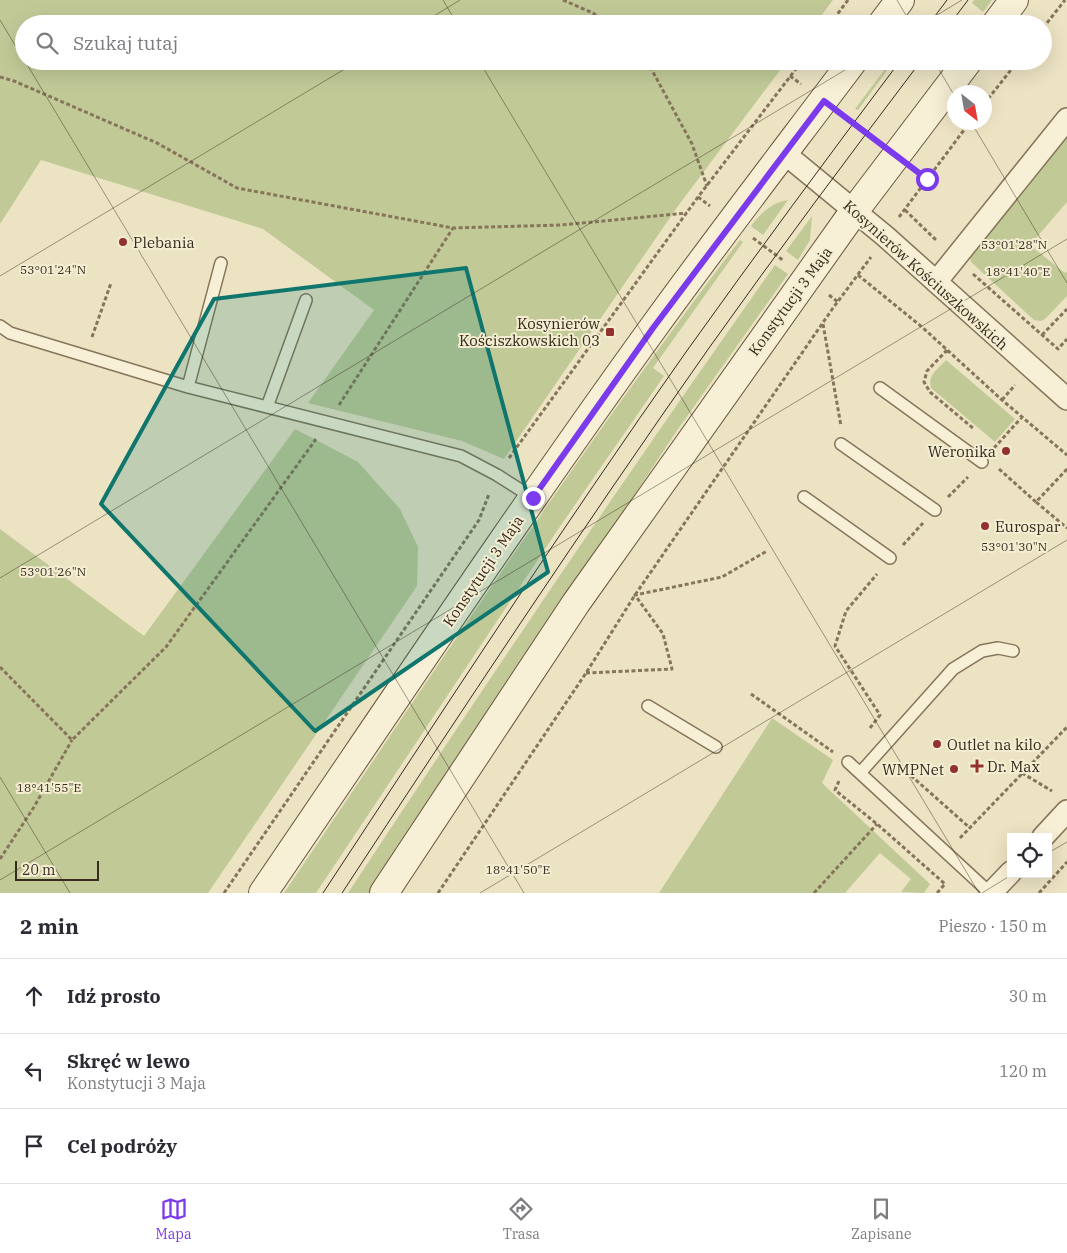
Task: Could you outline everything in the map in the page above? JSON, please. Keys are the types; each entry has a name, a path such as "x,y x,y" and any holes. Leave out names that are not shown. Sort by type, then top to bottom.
{"street":[{"path":"889,15 900,0"},
{"path":"1003,15 1014,0"},
{"name":"Konstytucji 3 Maja","path":"263,893 533,498 653,328 846,70"},
{"name":"Konstytucji 3 Maja","path":"384,893 576,602 806,277 961,70"},
{"path":"936,282 1067,119"},
{"name":"Kosynierów Kościuszkowskich","path":"784,153 885,236 1067,399"},
{"path":"1045,833 1063,803"},
{"path":"991,893 1007,876"}],"lane":[{"path":"188,387 221,263"},
{"path":"267,407 306,300"},
{"path":"0,326 10,333 188,387 461,456 497,475 533,498"},
{"path":"880,388 984,460"},
{"path":"841,444 935,510"},
{"path":"804,497 890,558"},
{"path":"860,774 953,669 982,651 998,648 1013,651"},
{"path":"648,706 716,747"},
{"path":"848,762 991,893"}],"path":[{"path":"563,0 596,15"},
{"path":"837,15 848,0"},
{"path":"1052,17 1065,0"},
{"path":"651,70 692,144 707,187"},
{"path":"224,893 479,520 497,475 698,197 795,70"},
{"path":"992,94 1011,70"},
{"path":"790,76 927,179"},
{"path":"0,77 14,81 157,143 237,188 453,228 561,225 687,213"},
{"path":"438,893 586,672 635,595 823,323 964,130"},
{"path":"698,197 838,302"},
{"path":"0,859 34,807 72,740 166,647 328,422 453,228"},
{"path":"858,275 922,326 1002,400 1067,455"},
{"path":"86,356 111,283"},
{"path":"1067,309 1042,335 1058,349 1067,340"},
{"path":"823,323 842,430"},
{"path":"947,350 927,371 924,382 930,392 981,435"},
{"path":"1002,400 1021,378"},
{"path":"848,762 880,715 835,646 846,611 890,558 984,460 1022,417"},
{"path":"988,441 996,447"},
{"path":"984,460 1067,528"},
{"path":"1036,502 1067,469"},
{"path":"635,595 722,577 767,551"},
{"path":"586,672 672,669 663,634 635,595"},
{"path":"0,667 72,740"},
{"path":"946,853 1067,727"},
{"path":"871,784 899,765 970,828"},
{"path":"1022,773 1063,803"},
{"path":"814,893 877,824"},
{"path":"1039,893 1067,862"}],"highlighted area":[{"path":"466,268 548,572 315,731 101,504 214,299"}],"green space":[{"path":"0,0 833,0 822,15 15,15 15,70 780,70 678,206 504,459 462,441 308,403 374,310 263,229 41,160 0,224"},
{"path":"974,0 992,0 983,12 972,3"},
{"path":"884,70 887,70 858,110 855,109"},
{"path":"1067,131 1067,202 1030,245 1065,273 1067,272 1067,296 1045,319 1041,321 1034,320 971,262 970,256"},
{"path":"788,200 763,235 751,226 767,209 777,203"},
{"path":"812,216 810,240 798,260 786,251"},
{"path":"740,240 743,242 653,368 664,376 561,525 316,893 284,893 564,481"},
{"path":"775,265 788,274 676,432 371,893 348,893 558,578"},
{"path":"946,360 1015,419 995,442 931,388 932,376"},
{"path":"295,429 358,462 400,509 418,547 417,586 208,893 0,893 0,529 144,636"},
{"path":"772,718 833,760 822,783 930,884 924,893 901,892 911,879 880,853 845,893 659,893"}],"tram line":[{"path":"936,15 947,0"},
{"path":"957,15 968,0"},
{"path":"323,893 502,621 639,419 819,169 893,70"},
{"path":"342,893 523,619 662,415 761,276 914,70"}],"place":[{"name":"Plebania","path":"123,242"},
{"name":"Kosynierów Kościszkowskich 03","path":"610,332"},
{"name":"Weronika","path":"1006,451"},
{"name":"Eurospar","path":"985,526"},
{"name":"Outlet na kilo","path":"937,744"},
{"name":"Dr. Max","path":"977,766"},
{"name":"WMPNet","path":"954,769"}],"route":[{"path":"533,498 653,328 824,101 927,179"}]}
